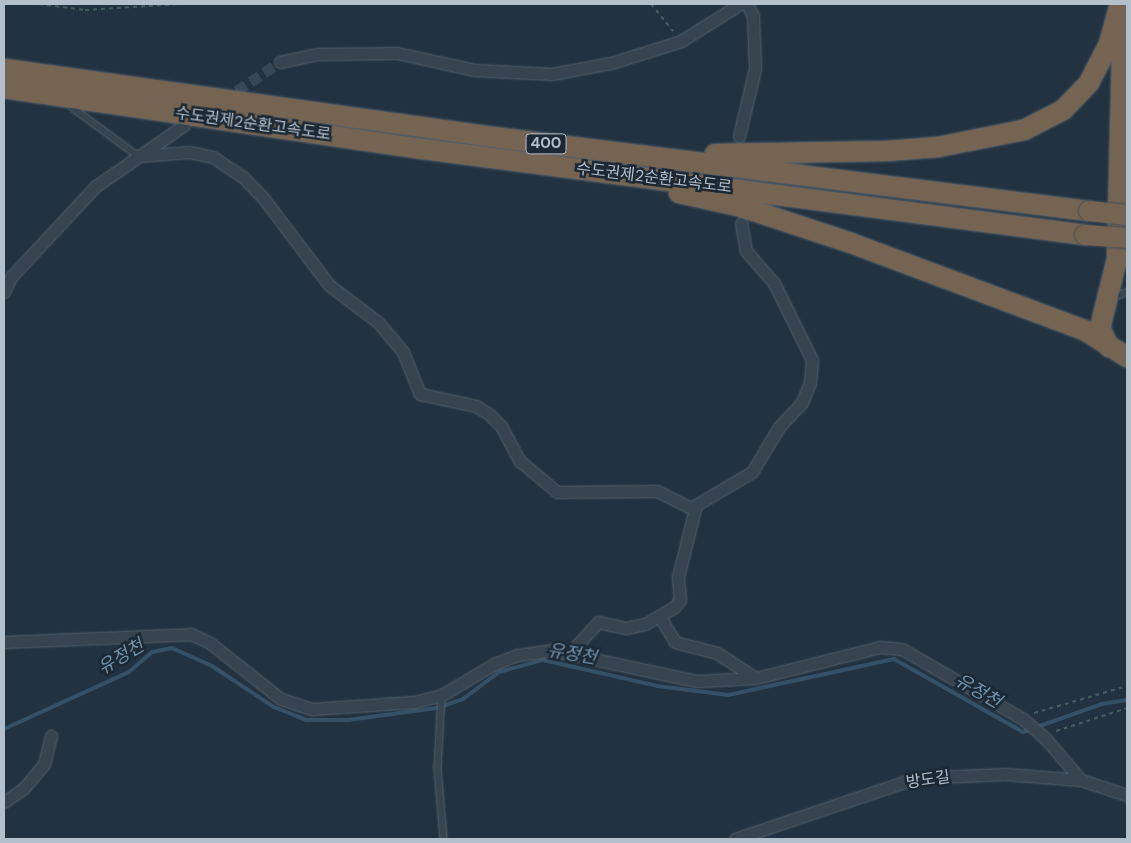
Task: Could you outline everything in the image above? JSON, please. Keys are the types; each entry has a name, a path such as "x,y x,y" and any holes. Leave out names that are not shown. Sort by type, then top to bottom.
{"highway":[{"path":"485,136 716,154 810,154 938,147 990,138 1044,122 1079,95 1100,64 1120,4"},
{"path":"1109,347 1100,328 1117,259 1124,4"},
{"name":"수도권제2순환고속도로","path":"4,69 485,136 1127,215"},
{"name":"수도권제2순환고속도로","path":"4,88 490,156 1085,235 1127,238"},
{"path":"490,156 696,197 784,219 1086,331 1127,357"}],"street":[{"path":"280,62 319,54 397,53 474,70 552,74 611,63 681,41 740,4"},
{"path":"739,136 755,69 754,16 747,4"},
{"path":"4,292 18,270 96,186 184,125"},
{"path":"138,156 197,154 213,157 243,177 264,199 329,285 378,322 404,352 420,394 476,406 489,414 501,426 520,461 557,492 656,491 693,509"},
{"path":"570,653 598,622 626,628 660,617 680,600 678,577 693,509 713,492 752,472 779,427 802,402 810,383 812,360 774,283 746,252 741,223"},
{"path":"660,617 675,642 717,653 756,678"},
{"path":"4,642 191,634 210,643 281,699 312,709 414,702 442,695 518,655 552,650 697,681 756,678 880,647 902,649 1026,721 1042,735 1080,780"},
{"path":"4,802 24,788 44,764 52,736"},
{"name":"방도길","path":"735,839 916,778 1005,774 1080,780 1127,795"}],"lane":[{"path":"73,108 138,156"},
{"path":"1105,306 1127,292"},
{"path":"442,695 444,713 438,768 444,839"}],"path":[{"path":"40,4 85,10 181,4"},
{"path":"651,4 681,41"},
{"path":"1026,721 1127,686"},
{"path":"1042,735 1127,708"}],"waterway":[{"name":"유정천","path":"4,729 129,672 152,652 172,648 212,666 274,707 306,720 348,720 437,708 463,699 499,672 543,660 657,686 728,695 894,659 1023,732 1102,704 1127,700"}],"tunnel":[{"path":"223,100 280,62"}]}
